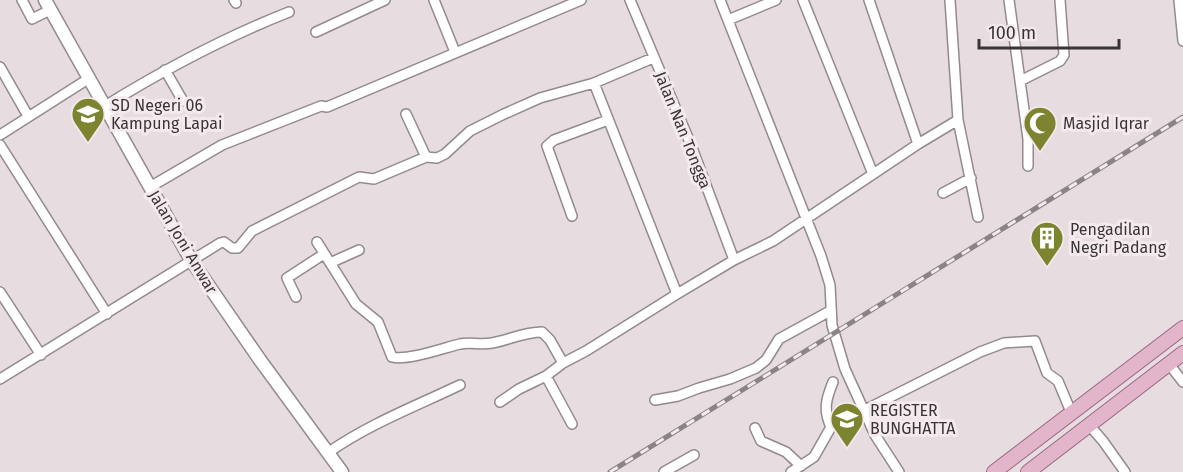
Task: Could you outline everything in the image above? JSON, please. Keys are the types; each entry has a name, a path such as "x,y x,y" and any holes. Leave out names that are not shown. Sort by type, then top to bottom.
{"main road":[{"name":"Jalan Joni Anwar","path":"47,5 191,260 260,360 342,472"},
{"path":"994,472 1183,328"},
{"path":"1028,472 1183,353"},
{"path":"1121,374 1133,391"}],"street":[{"path":"22,0 32,19 47,5"},
{"path":"316,32 385,0"},
{"path":"434,0 455,52"},
{"path":"150,187 222,145 321,106 327,107 581,0"},
{"name":"Jalan Nan Tongga","path":"630,0 691,145 734,260"},
{"path":"720,0 807,217 830,285 830,311 834,334 845,369 863,411 898,472"},
{"path":"728,20 776,0"},
{"path":"804,0 873,174"},
{"path":"868,0 918,144"},
{"path":"950,0 958,120 978,217"},
{"path":"1009,0 1028,139 1028,166"},
{"path":"1020,81 1060,61 1064,55 1060,0"},
{"path":"1179,0 1183,41"},
{"path":"105,106 165,70 234,34 289,12"},
{"path":"0,379 222,242 232,248 238,248 252,231 359,177 374,179 426,157 437,158 445,154 470,131 531,101 594,83 653,58"},
{"path":"0,67 28,116"},
{"path":"165,70 183,101"},
{"path":"0,135 88,79"},
{"path":"594,83 677,294"},
{"path":"406,114 426,157"},
{"path":"572,216 547,146 549,142 608,120"},
{"path":"500,402 734,260 772,241 958,120"},
{"path":"0,145 107,314"},
{"path":"943,193 971,178"},
{"path":"317,242 356,304 378,322 392,357 403,358 459,344 490,343 527,333 542,332 550,340 563,363"},
{"path":"297,297 287,282 287,278 327,258 359,250"},
{"path":"0,292 41,355"},
{"path":"656,400 678,396 756,368 766,360 779,339 830,311"},
{"path":"791,472 819,450 831,427 980,352 1004,344 1033,340 1036,342 1047,373 1060,385 1071,412"},
{"path":"1169,364 1183,382"},
{"path":"546,376 572,424"},
{"path":"831,427 825,407 833,382"},
{"path":"329,452 397,414 460,385"},
{"path":"1089,425 1125,472"},
{"path":"755,428 761,441 786,452 801,466"},
{"path":"664,472 694,455"}],"railway":[{"path":"610,472 1183,117"}],"place":[{"name":"SD Negeri 06 Kampung Lapai","path":"88,143"},
{"name":"Masjid Iqrar","path":"1040,152"},
{"name":"Pengadilan Negri Padang","path":"1047,267"},
{"name":"REGISTER BUNGHATTA","path":"847,448"}]}
